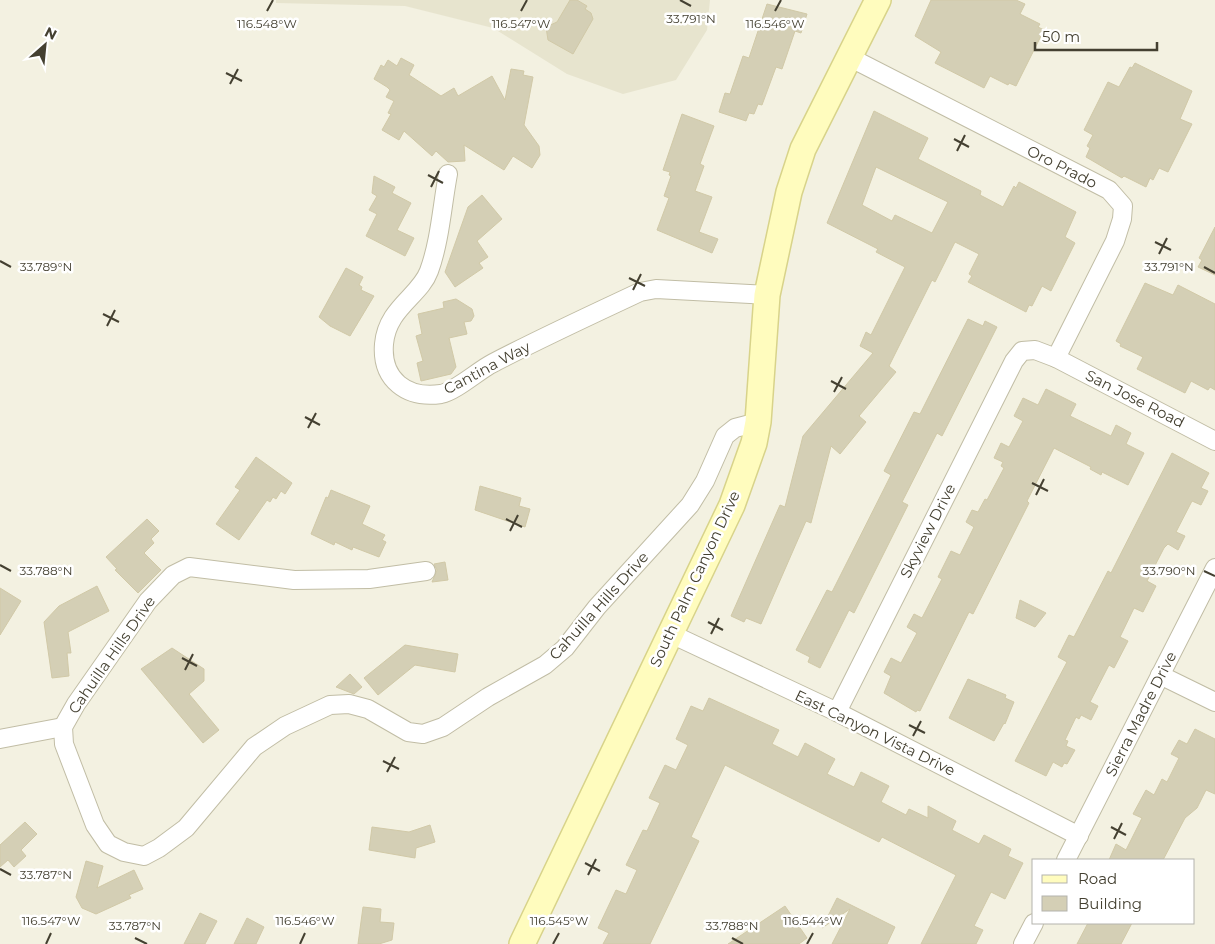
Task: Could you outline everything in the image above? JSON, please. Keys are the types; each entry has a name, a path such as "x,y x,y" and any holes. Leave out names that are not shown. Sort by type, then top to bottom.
{"street":[{"name":"South Palm Canyon Drive","path":"522,944 732,505 754,443 758,422 767,295 788,192 803,149 878,0"},
{"name":"Oro Prado","path":"848,57 1109,190 1123,206 1122,220 1115,240 1056,358"},
{"name":"Cantina Way","path":"448,174 429,273 397,310 388,328 384,344 386,364 395,382 407,392 426,395 444,394 491,364 640,292 656,289 767,295"},
{"name":"San Jose Road","path":"1022,351 1034,350 1056,358 1215,441"},
{"name":"Skyview Drive","path":"837,712 1014,361 1022,351"},
{"name":"Cahuilla Hills Drive","path":"426,571 369,579 294,580 189,567 173,575 148,601 76,704 63,727 64,744 95,825 108,844 124,852 144,856 159,848 186,828 254,747 285,726 330,706 349,704 368,709 408,732 423,734 443,727 488,697 545,665 565,648 603,600 690,505 705,481 725,436 735,428 758,422"},
{"name":"Sierra Madre Drive","path":"1067,859 1215,568"},
{"name":"East Canyon Vista Drive","path":"669,634 837,712 1079,836"},
{"path":"1160,675 1215,702"},
{"name":"Cahuilla Hills Drive","path":"0,739 63,727"},
{"path":"1023,944 1033,924"}],"shaded area":[{"path":"276,0 710,0 707,30 676,80 623,94 567,74 493,28 405,6 276,3"}],"building":[{"path":"570,0 577,0 587,6 585,9 591,13 593,19 573,54 548,40 546,27 557,22"},
{"path":"931,0 1016,0 1025,4 1020,14 1040,24 1038,27 1044,30 1016,86 1009,83 1008,85 990,76 984,88 935,63 941,52 915,36"},
{"path":"767,4 807,14 801,33 795,31 782,69 776,67 762,105 758,104 754,114 749,113 746,121 719,112 725,93 730,94 743,56 749,58"},
{"path":"401,58 414,65 409,75 441,96 454,88 458,96 492,76 505,100 511,69 524,71 523,75 533,77 524,125 539,146 540,155 532,168 513,156 504,170 464,145 465,161 448,162 436,151 432,156 404,131 399,140 382,130 391,114 388,113 394,101 386,97 390,90 374,79 381,65 384,67 388,60 397,66"},
{"path":"1135,63 1192,91 1180,119 1192,124 1168,172 1159,168 1153,180 1150,178 1146,187 1124,176 1122,178 1086,157 1090,148 1087,146 1093,135 1084,130 1108,82 1119,87 1130,67 1132,68"},
{"path":"874,111 928,138 918,159 981,191 980,195 1003,207 1014,186 1016,188 1019,182 1076,212 1065,237 1075,243 1051,291 1042,286 1032,306 1029,305 1026,312 968,282 972,276 969,274 979,254 955,242 935,282 932,280 889,366 896,372 859,416 866,422 840,454 831,446 811,523 806,521 761,624 746,618 744,622 731,616 780,505 785,507 803,436 873,353 860,346 866,332 871,335 905,267 876,252 878,249 827,223","holes":["876,167 948,202 932,233 895,215 892,221 862,205"]},
{"path":"682,114 714,126 700,164 704,166 695,191 712,197 699,232 718,239 712,253 657,230 669,198 664,196 671,176 669,175 670,172 663,170"},
{"path":"374,176 395,187 392,193 411,203 397,230 414,238 405,256 366,236 377,214 369,210 377,196 372,193"},
{"path":"482,195 502,219 477,241 488,257 479,263 483,268 455,287 445,272 468,207"},
{"path":"1215,227 1215,275 1198,267 1202,260 1199,258"},
{"path":"346,268 363,277 359,285 362,287 361,290 374,296 350,336 330,326 319,317"},
{"path":"1145,283 1173,295 1178,285 1215,304 1215,390 1210,387 1208,390 1191,381 1185,393 1137,369 1143,357 1120,346 1121,344 1116,341"},
{"path":"456,299 472,309 474,316 471,321 464,322 467,334 449,338 456,367 451,374 421,381 417,363 423,361 416,336 422,334 418,314 444,308 443,302"},
{"path":"968,319 983,326 985,321 997,327 942,436 937,433 902,502 908,505 854,613 849,610 820,668 808,662 810,657 796,650 827,590 832,592 891,475 884,471 914,412 920,414"},
{"path":"1046,389 1076,404 1070,416 1111,436 1116,425 1131,433 1126,444 1144,453 1128,485 1102,472 1101,475 1090,469 1091,467 1054,448 1027,501 1029,503 973,614 969,612 920,711 917,710 916,712 884,693 891,676 884,672 891,658 901,663 917,633 907,627 914,614 922,618 942,579 938,577 951,551 960,555 974,527 966,522 972,510 978,512 985,499 987,500 1004,468 1001,466 1003,462 994,458 1001,443 1009,447 1023,421 1014,416 1023,398 1038,405"},
{"path":"1172,453 1209,473 1201,488 1208,491 1201,505 1192,501 1176,532 1185,536 1178,550 1168,544 1164,548 1147,581 1156,586 1143,612 1134,608 1120,637 1128,641 1114,668 1109,665 1090,702 1098,706 1091,720 1081,715 1079,719 1076,717 1065,740 1068,741 1066,746 1075,750 1067,764 1064,763 1062,767 1053,762 1046,776 1015,761 1067,662 1058,657 1069,635 1074,637 1108,571 1111,573"},
{"path":"256,457 292,483 285,494 281,491 276,499 273,497 270,502 267,500 239,540 216,524 240,490 235,487"},
{"path":"480,486 521,498 519,506 530,509 525,527 475,510"},
{"path":"331,490 370,506 362,524 385,535 382,540 386,542 379,557 353,547 352,550 335,542 334,545 311,534 326,497 328,498"},
{"path":"147,519 159,531 151,539 154,543 144,553 161,570 138,593 115,570 117,569 106,557"},
{"path":"445,562 448,580 432,582 437,570 434,564"},
{"path":"97,586 109,611 68,632 71,653 67,653 69,676 52,678 44,622 59,606"},
{"path":"0,588 21,601 0,635"},
{"path":"1020,600 1046,613 1035,627 1016,618"},
{"path":"405,645 458,654 455,672 415,665 378,695 364,678"},
{"path":"172,648 204,669 204,681 189,694 219,730 203,743 141,669"},
{"path":"350,674 362,687 354,694 336,687"},
{"path":"968,679 1006,695 1005,698 1014,702 1005,724 994,741 949,718"},
{"path":"709,698 779,730 772,744 798,757 805,743 835,759 827,774 854,787 861,772 889,786 881,802 906,815 909,809 928,818 928,806 956,821 952,830 979,844 984,835 1011,849 1008,856 1023,863 1005,899 991,892 974,926 983,930 976,944 921,944 956,875 882,837 879,842 725,765 691,837 699,841 650,944 603,944 609,933 598,928 616,890 626,894 637,870 626,865 643,830 647,831 660,803 649,798 665,765 676,770 688,745 676,739 691,706 703,711"},
{"path":"1195,729 1215,739 1215,794 1206,790 1197,808 1185,818 1164,859 1109,859 1116,844 1126,850 1142,818 1133,814 1146,790 1154,795 1162,779 1167,782 1179,758 1171,754 1179,740 1187,744"},
{"path":"25,822 37,834 21,850 26,856 14,867 8,860 0,867 0,845"},
{"path":"430,825 435,842 416,848 415,858 369,850 372,827 409,832"},
{"path":"86,861 103,866 97,888 134,870 143,889 129,895 131,898 96,914 82,908 76,897"},
{"path":"837,898 895,927 887,944 832,944 850,909 822,928"},
{"path":"785,906 807,938 799,944 728,944"},
{"path":"363,907 381,909 380,922 394,923 392,940 379,944 358,944"},
{"path":"200,913 217,921 205,944 184,944"},
{"path":"247,918 264,927 256,944 234,944"},
{"path":"1087,924 1131,924 1121,944 1077,944"}]}
